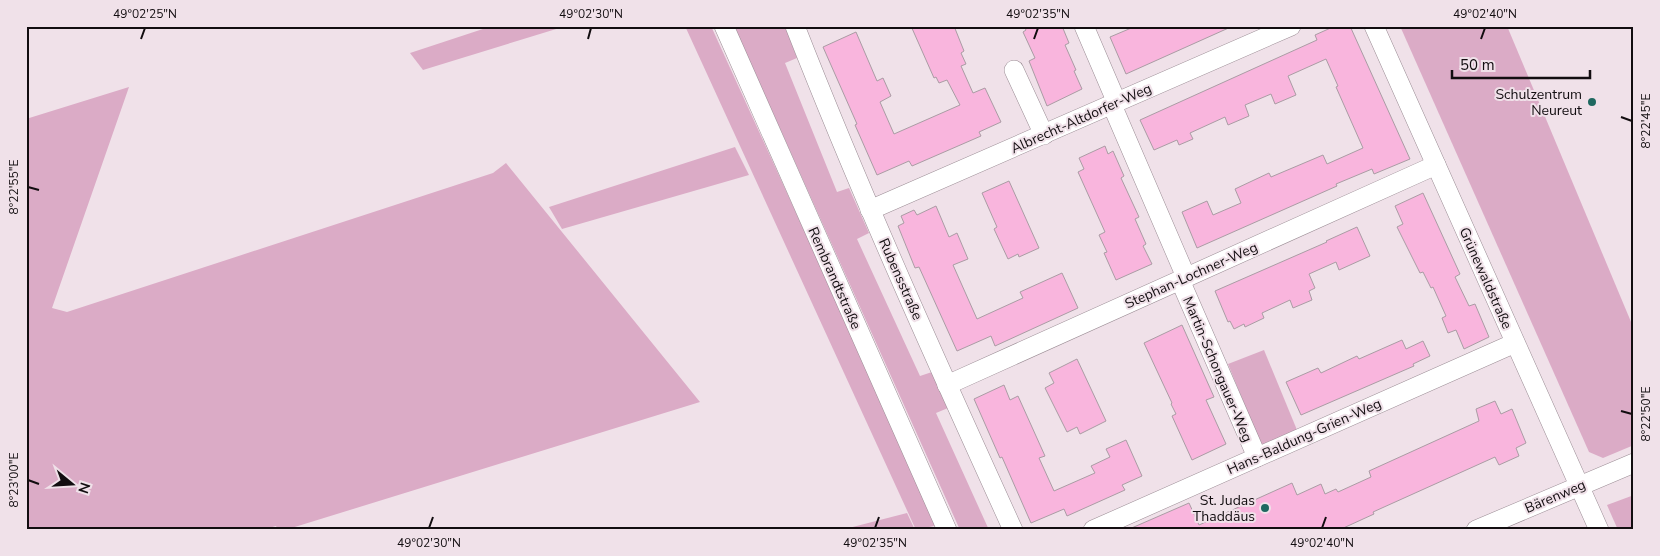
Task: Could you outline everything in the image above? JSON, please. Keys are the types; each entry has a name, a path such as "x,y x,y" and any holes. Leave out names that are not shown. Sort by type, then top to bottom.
{"street":[{"name":"Rembrandtstraße","path":"724,26 947,530"},
{"name":"Martin-Schongauer-Weg","path":"1084,26 1183,279 1257,457"},
{"name":"Albrecht-Altdorfer-Weg","path":"870,210 1291,26"},
{"name":"Grünewaldstraße","path":"1374,26 1599,530"},
{"name":"Rubensstraße","path":"801,28 870,210 1013,530"},
{"path":"1014,70 1044,135"},
{"name":"Stephan-Lochner-Weg","path":"947,385 1222,260 1436,166"},
{"name":"Hans-Baldung-Grien-Weg","path":"1093,530 1515,343"},
{"name":"Bärenweg","path":"1476,530 1634,463"}],"shaded area":[{"path":"492,26 566,26 423,70 410,53"},
{"path":"685,26 711,26 938,525 916,530"},
{"path":"734,26 785,26 797,58 785,63 837,192 849,188 869,233 857,239 920,376 932,372 948,408 936,413 989,530 960,530"},
{"path":"1400,26 1507,26 1634,329 1634,445 1603,458 1589,452"},
{"path":"129,87 52,308 67,312 493,173 506,163 700,402 285,530 278,530 276,526 262,530 26,530 26,119"},
{"path":"735,147 749,175 562,229 549,207"},
{"path":"1264,350 1297,430 1261,445 1228,364"},
{"path":"1634,495 1634,530 1618,530 1607,505"},
{"path":"907,513 915,530 841,530"}],"building":[{"path":"911,26 954,26 964,51 961,53 966,64 961,66 973,93 985,88 1001,122 979,132 981,136 912,166 909,161 877,175 823,47 856,32 877,81 883,78 891,96 880,102 894,134 960,105 947,80 939,83 936,77 934,78"},
{"path":"1024,26 1062,26 1069,43 1065,45 1082,89 1047,106 1029,61 1035,58 1023,32 1026,30"},
{"path":"1136,26 1233,26 1126,74 1110,37"},
{"path":"1335,26 1350,26 1410,159 1374,174 1372,169 1336,184 1337,186 1197,248 1182,212 1207,201 1213,215 1241,203 1235,189 1269,173 1271,177 1323,155 1327,164 1363,148 1336,87 1338,86 1326,59 1288,76 1296,95 1275,104 1271,94 1245,105 1249,116 1228,125 1225,117 1190,133 1193,139 1179,145 1177,140 1154,150 1140,120 1317,40 1315,35"},
{"path":"1105,146 1108,154 1113,151 1124,176 1121,178 1139,217 1135,219 1146,244 1143,246 1152,264 1116,280 1104,253 1107,252 1099,235 1105,232 1078,172 1084,169 1079,158"},
{"path":"1009,181 1039,248 1019,257 1018,254 1008,259 994,229 997,227 982,193"},
{"path":"1423,193 1460,274 1455,277 1469,306 1475,304 1489,337 1464,349 1456,330 1448,333 1442,318 1446,316 1433,287 1431,288 1423,272 1420,273 1397,227 1403,224 1395,206"},
{"path":"936,206 949,237 957,233 968,259 953,265 977,319 1023,298 1020,292 1062,273 1078,308 995,346 991,336 957,351 919,267 915,268 898,226 904,223 901,216 914,210 917,215"},
{"path":"1357,227 1370,256 1339,270 1336,262 1309,274 1315,288 1309,291 1312,300 1293,308 1290,300 1262,313 1264,318 1245,327 1244,324 1234,329 1230,321 1228,322 1215,291"},
{"path":"1182,325 1214,397 1206,400 1226,444 1192,460 1172,416 1176,414 1172,403 1144,343"},
{"path":"1402,340 1406,349 1423,341 1430,356 1413,364 1414,366 1301,415 1286,382 1318,368 1321,373 1357,356 1359,359"},
{"path":"1077,359 1106,421 1080,434 1077,427 1067,432 1045,388 1054,383 1049,373"},
{"path":"1004,385 1010,400 1018,396 1045,456 1039,458 1054,491 1095,473 1091,466 1110,457 1106,449 1126,440 1142,476 1122,485 1125,490 1067,516 1064,509 1031,523 974,399"},
{"path":"1495,401 1501,414 1512,409 1526,443 1516,448 1519,456 1499,465 1495,457 1373,512 1374,514 1339,530 1127,530 1189,503 1199,525 1292,483 1297,495 1321,484 1325,494 1336,489 1338,492 1371,477 1369,471 1479,421 1476,409"}],"place":[{"name":"Schulzentrum Neureut","path":"1592,102"},
{"name":"St. Judas Thaddäus","path":"1265,508"}]}
